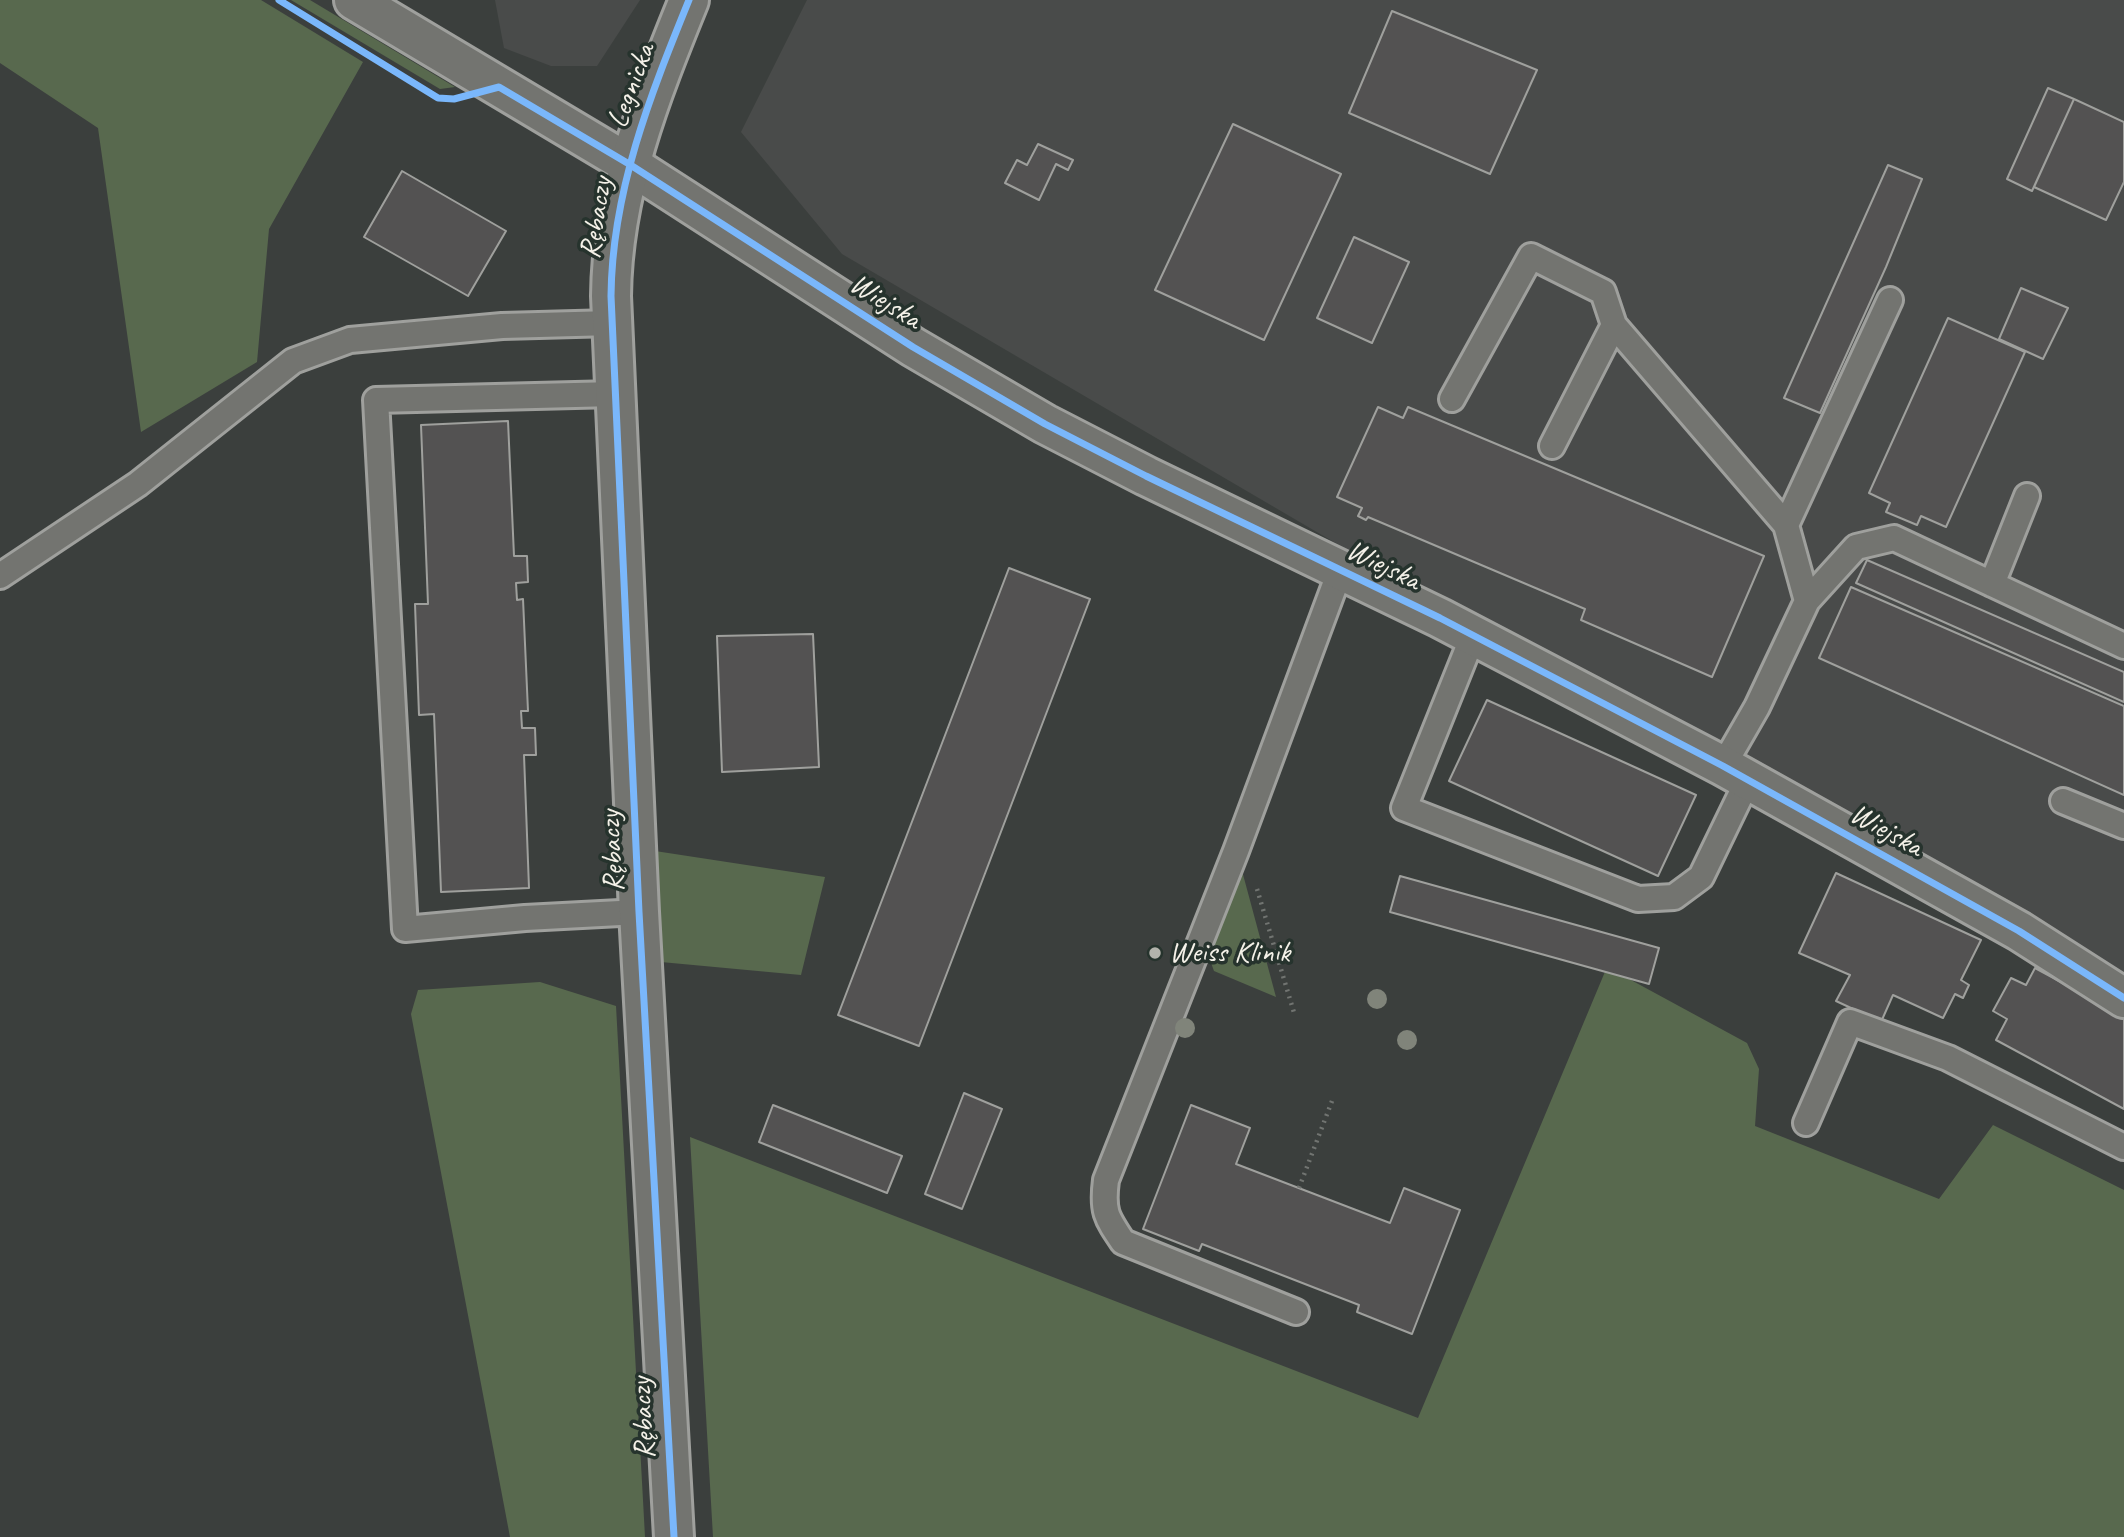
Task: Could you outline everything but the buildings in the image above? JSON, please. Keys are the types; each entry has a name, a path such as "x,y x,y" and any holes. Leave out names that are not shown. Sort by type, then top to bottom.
{"street":[{"name":"Legnicka","path":"354,0 629,164 644,114 689,0"},
{"name":"Rębaczy","path":"629,164 613,259 612,323 639,912 674,1537"},
{"name":"Wiejska","path":"629,164 913,347 1045,424 1146,477 1473,636 1736,773 2020,931 2124,998"}],"lane":[{"path":"1451,399 1531,256 1603,292 1614,325 1786,525 1807,600"},
{"path":"1786,525 1891,300"},
{"path":"0,576 138,484 293,361 350,340 502,326 612,323"},
{"path":"1552,446 1614,325"},
{"path":"615,394 376,401 405,929 526,918 639,912"},
{"path":"1992,584 2027,496"},
{"path":"1473,636 1404,808 1638,898 1674,897 1701,877 1756,706 1807,600 1856,547 1894,538 2124,646"},
{"path":"1296,1312 1123,1242 1103,1204 1105,1180 1236,851 1340,570"},
{"path":"2063,801 2124,826"},
{"path":"1806,1123 1850,1022 1948,1058 2124,1147"}],"path":[{"path":"1236,851 1246,853 1295,1016"},
{"path":"1300,1188 1332,1101"}],"shaded area":[{"path":"495,0 640,0 597,66 551,66 504,48"},
{"path":"807,0 2124,0 2124,1017 1339,545 842,254 741,132"}],"green space":[{"path":"0,0 261,0 363,62 269,229 257,362 141,432 98,128 0,63"},
{"path":"291,0 310,0 455,87 440,89"},
{"path":"655,851 825,877 801,975 661,962"},
{"path":"1241,867 1276,997 1214,971 1210,960 1209,946"},
{"path":"1607,967 1747,1043 1759,1069 1755,1126 1939,1199 1993,1125 2124,1190 2124,1537 713,1537 690,1137 1418,1418"},
{"path":"540,982 616,1006 645,1537 510,1537 411,1014 418,990"}],"cycle path":[{"path":"279,0 438,98 454,99 499,87 629,164 913,347 1045,424 1146,476 1440,618 1723,766 2019,931 2124,998"},
{"path":"674,1537 639,912 611,296 613,257 626,182 647,108 689,0"}],"place":[{"name":"Weiss Klinik","path":"1155,953"}]}
